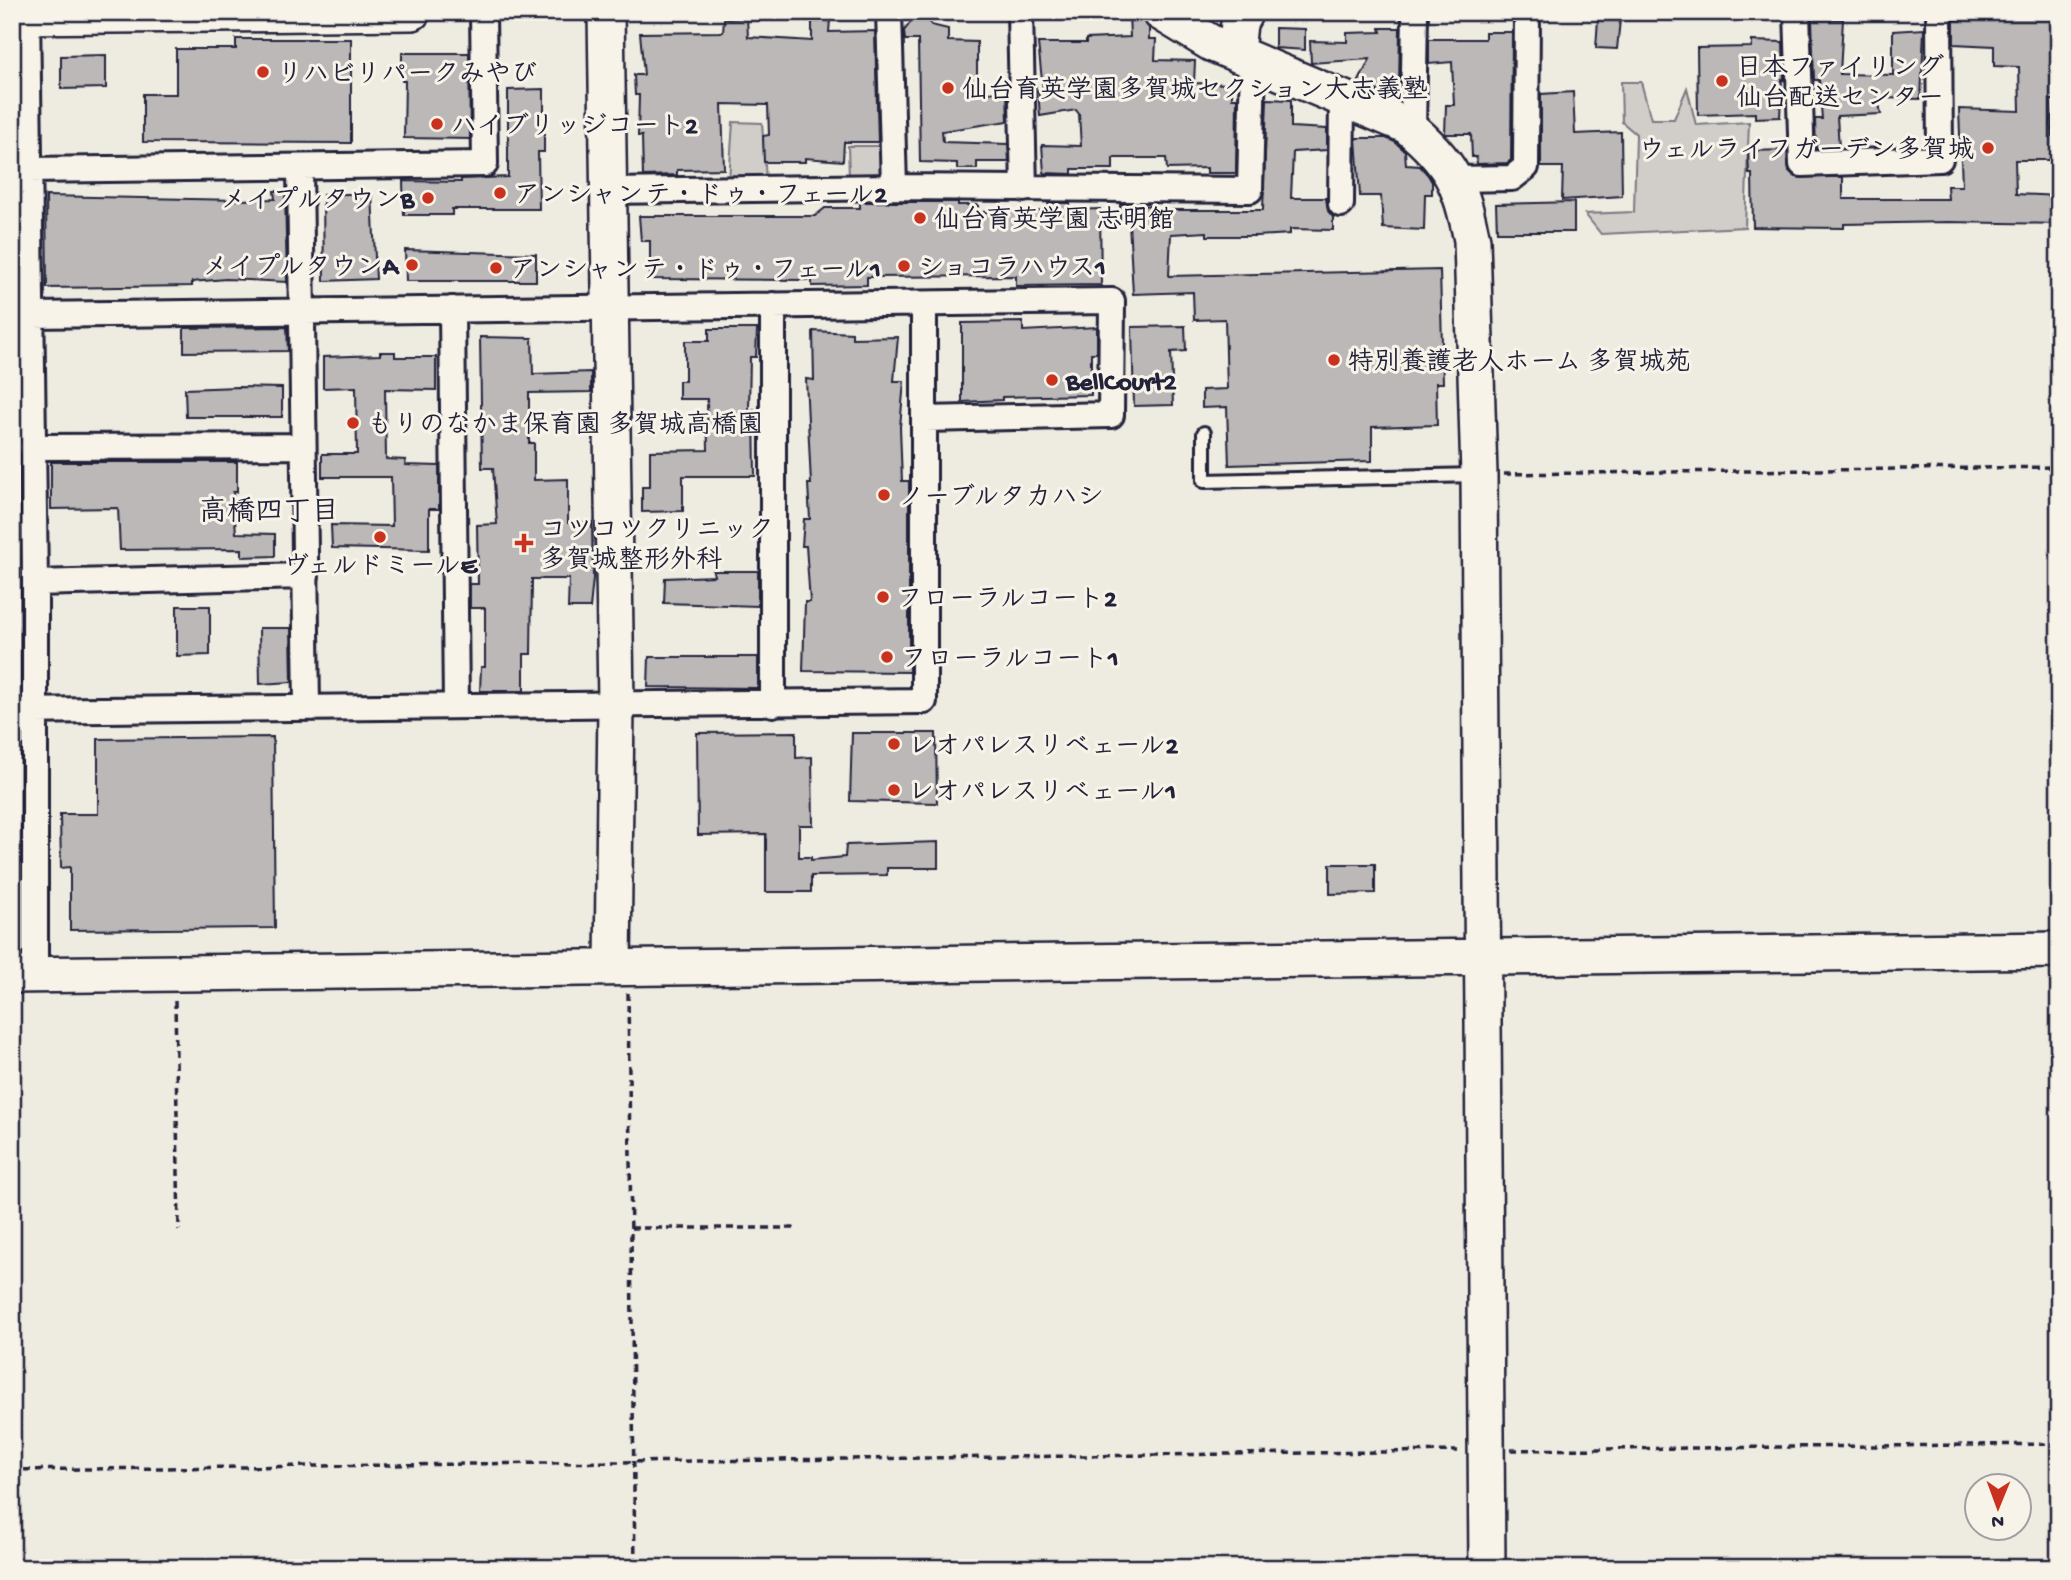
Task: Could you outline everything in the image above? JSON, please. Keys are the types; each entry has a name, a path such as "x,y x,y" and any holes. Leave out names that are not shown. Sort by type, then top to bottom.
{"street":[{"path":"412,12 22,14 29,170 35,583 23,711 24,975 2059,950"},
{"path":"29,170 485,164 483,12"},
{"path":"606,12 621,967"},
{"path":"890,12 894,187"},
{"path":"1020,12 1024,188"},
{"path":"1160,12 1211,43 1342,96 1413,131 1432,146 1456,178 1472,240 1479,475 1487,1568"},
{"path":"610,191 894,187 1250,190 1244,56 1239,23 1245,12"},
{"path":"1413,131 1415,12"},
{"path":"1456,178 1512,178 1526,167 1527,12"},
{"path":"1797,12 1802,164 1940,159 1939,12"},
{"path":"1341,204 1342,96"},
{"path":"300,167 307,708"},
{"path":"32,314 1111,301 1111,415 925,419"},
{"path":"773,305 773,704"},
{"path":"23,711 924,701 924,305"},
{"path":"452,309 456,706"},
{"path":"32,447 303,446"},
{"path":"35,583 306,576"}],"lane":[{"path":"1204,433 1204,481 1479,475"}],"path":[{"path":"1479,475 2059,467"},
{"path":"621,967 631,1228 635,1568"},
{"path":"174,973 179,1230"},
{"path":"631,1228 799,1228"},
{"path":"12,1471 2059,1444"}],"shaded area":[{"path":"1621,82 1641,82 1651,119 1674,119 1687,88 1696,125 1749,122 1745,227 1601,234 1585,214 1634,212 1636,134 1622,122"},
{"path":"733,122 762,123 766,180 729,180"},
{"path":"848,146 885,146 882,179 849,178"},
{"path":"12,593 24,593 25,693 12,701"}],"building":[{"path":"2029,12 2052,12 2052,31 2059,31 2059,100 2051,100 2052,136 2059,136 2059,160 2015,160 2016,194 2059,196 2059,224 1949,222 1844,224 1844,228 1753,227 1752,174 1749,174 1748,151 1787,150 1789,171 1796,177 1843,177 1843,199 1948,199 1947,186 1962,186 1959,109 2020,111 2019,67 1994,66 1994,46 1954,44 1954,20 1962,20 1962,13 2029,16"},
{"path":"1129,13 1140,13 1149,28 1149,39 1156,39 1155,60 1195,61 1194,83 1232,84 1232,98 1237,98 1236,173 1207,173 1207,168 1167,169 1166,158 1113,158 1113,169 1072,169 1072,174 1044,173 1042,145 1081,146 1079,114 1076,110 1040,116 1038,90 1043,90 1038,43 1086,43 1086,39 1130,37"},
{"name":"仙台育英学園多賀城セクション大志義塾","path":"929,16 931,25 948,29 948,41 977,42 977,93 1007,92 1008,121 942,131 943,142 1008,144 1009,162 977,162 977,169 957,169 957,163 920,162 918,40 905,40 904,31 914,18"},
{"path":"747,18 748,37 812,41 812,19 830,20 829,32 875,31 878,142 844,142 843,161 805,158 805,162 764,162 763,136 769,135 768,105 722,104 724,169 677,170 677,175 643,176 642,136 638,136 639,95 635,95 634,75 644,75 640,33 723,32 724,19"},
{"path":"1598,19 1620,20 1617,49 1596,48"},
{"path":"1812,19 1843,19 1840,74 1893,75 1893,31 1924,29 1921,99 1878,98 1881,114 1837,116 1839,148 1816,149 1815,119 1822,119 1819,80 1814,80"},
{"path":"1275,28 1305,29 1305,50 1275,48"},
{"path":"1380,28 1400,28 1399,88 1395,98 1358,83 1370,59 1311,63 1310,41 1347,42 1347,33 1381,32"},
{"path":"1485,32 1512,32 1511,160 1507,163 1477,164 1476,157 1472,157 1471,134 1445,134 1446,105 1454,105 1452,62 1429,64 1429,39 1485,39"},
{"name":"リハビリパークみやび","path":"236,39 351,39 351,143 143,142 143,94 176,94 176,49 236,49"},
{"path":"1752,41 1783,42 1784,80 1782,79 1780,117 1755,118 1755,113 1698,115 1697,48 1752,47"},
{"path":"402,53 469,53 470,139 404,138 405,81 402,81"},
{"path":"106,55 106,88 61,89 61,56"},
{"path":"544,89 544,152 538,152 539,209 452,209 452,215 404,215 403,181 461,182 461,179 508,177 508,90"},
{"path":"1573,92 1575,134 1621,132 1622,196 1562,200 1563,167 1541,167 1541,94"},
{"name":"特別養護老人ホーム 多賀城苑","path":"1267,99 1291,100 1291,127 1327,129 1327,150 1293,152 1291,198 1326,198 1328,211 1333,217 1333,230 1290,229 1290,234 1257,236 1207,236 1207,232 1171,234 1169,276 1440,270 1443,383 1436,383 1437,425 1372,427 1372,461 1229,465 1227,407 1202,408 1202,390 1227,389 1225,319 1194,320 1193,292 1133,294 1129,222 1120,222 1120,204 1153,206 1153,210 1263,210"},
{"path":"1356,138 1386,138 1395,142 1405,151 1406,165 1420,166 1428,175 1432,182 1432,194 1425,194 1424,230 1383,228 1381,196 1360,196"},
{"path":"274,191 285,191 287,282 226,279 192,282 192,286 47,288 46,196 239,200 275,199"},
{"path":"372,193 376,279 324,281 323,195"},
{"path":"860,202 958,202 958,205 978,205 978,212 1050,211 1048,203 1070,203 1070,210 1100,209 1101,285 1016,286 1016,276 867,277 867,285 812,286 812,280 650,279 650,241 641,241 639,216 815,216 825,208 860,208"},
{"path":"1574,202 1574,232 1497,232 1496,204"},
{"path":"405,250 536,254 536,281 406,281"},
{"path":"1023,322 1023,331 1097,327 1097,353 1091,353 1091,395 1002,397 1002,400 962,402 962,323"},
{"path":"1185,326 1186,351 1171,352 1173,405 1134,406 1132,327"},
{"path":"287,327 288,351 184,352 184,328"},
{"path":"709,329 757,329 756,357 750,357 749,410 754,410 755,476 683,476 683,511 642,512 642,487 650,487 650,451 708,450 707,399 679,399 679,381 685,381 685,341 709,341"},
{"path":"813,331 852,333 852,338 898,337 894,381 904,381 900,427 902,481 909,481 909,672 803,671 805,602 810,602 806,546 802,546 804,519 810,519 808,484 811,484 806,379 814,380"},
{"path":"480,337 532,338 533,374 591,372 591,392 529,393 529,443 534,443 534,480 568,479 568,523 592,522 593,578 590,608 568,608 569,579 532,579 531,654 524,654 524,691 480,691 481,667 485,667 485,608 470,608 470,584 478,584 477,525 497,524 493,468 482,468"},
{"path":"380,352 395,352 395,357 436,357 436,390 385,389 386,459 406,460 405,465 439,466 439,509 429,509 429,550 332,548 331,525 392,526 391,477 322,477 322,454 357,454 356,387 323,388 323,357 380,355"},
{"path":"282,388 282,417 186,417 185,389"},
{"path":"51,462 237,462 237,492 233,492 236,533 275,534 275,556 242,557 242,549 120,550 118,508 51,509"},
{"path":"713,571 758,571 758,606 664,603 665,578 714,576"},
{"path":"177,606 210,606 210,655 177,656"},
{"path":"259,628 291,628 292,682 260,684"},
{"path":"649,657 758,657 758,688 648,687"},
{"path":"796,732 796,758 812,757 813,825 799,825 799,857 811,857 811,860 845,857 846,845 938,842 938,868 887,868 887,875 811,876 811,892 766,892 766,834 698,835 697,733"},
{"path":"852,733 936,733 937,803 850,801"},
{"path":"273,737 275,928 70,930 70,867 61,868 60,814 98,814 98,739"},
{"path":"1330,864 1375,864 1375,893 1330,894"}],"place":[{"name":"リハビリパークみやび","path":"263,72"},
{"name":"日本ファイリング 仙台配送センター","path":"1722,81"},
{"name":"仙台育英学園多賀城セクション大志義塾","path":"948,88"},
{"name":"ハイブリッジコート2","path":"437,124"},
{"name":"ウェルライフガーデン多賀城","path":"1988,148"},
{"name":"アンシャンテ・ドゥ・フェール2","path":"500,193"},
{"name":"メイプルタウンB","path":"428,198"},
{"name":"仙台育英学園 志明館","path":"920,218"},
{"name":"メイプルタウンA","path":"412,265"},
{"name":"ショコラハウス1","path":"904,266"},
{"name":"アンシャンテ・ドゥ・フェール1","path":"496,268"},
{"name":"特別養護老人ホーム 多賀城苑","path":"1334,360"},
{"name":"BellCourt2","path":"1052,380"},
{"name":"もりのなかま保育園 多賀城高橋園","path":"353,423"},
{"name":"ノーブルタカハシ","path":"884,495"},
{"name":"ヴェルドミールE","path":"380,537"},
{"name":"コツコツクリニック 多賀城整形外科","path":"524,543"},
{"name":"フローラルコート2","path":"883,597"},
{"name":"フローラルコート1","path":"887,657"},
{"name":"レオパレスリベェール2","path":"894,744"},
{"name":"レオパレスリベェール1","path":"894,790"}],"district":[{"name":"高橋四丁目","path":"269,509"}]}
